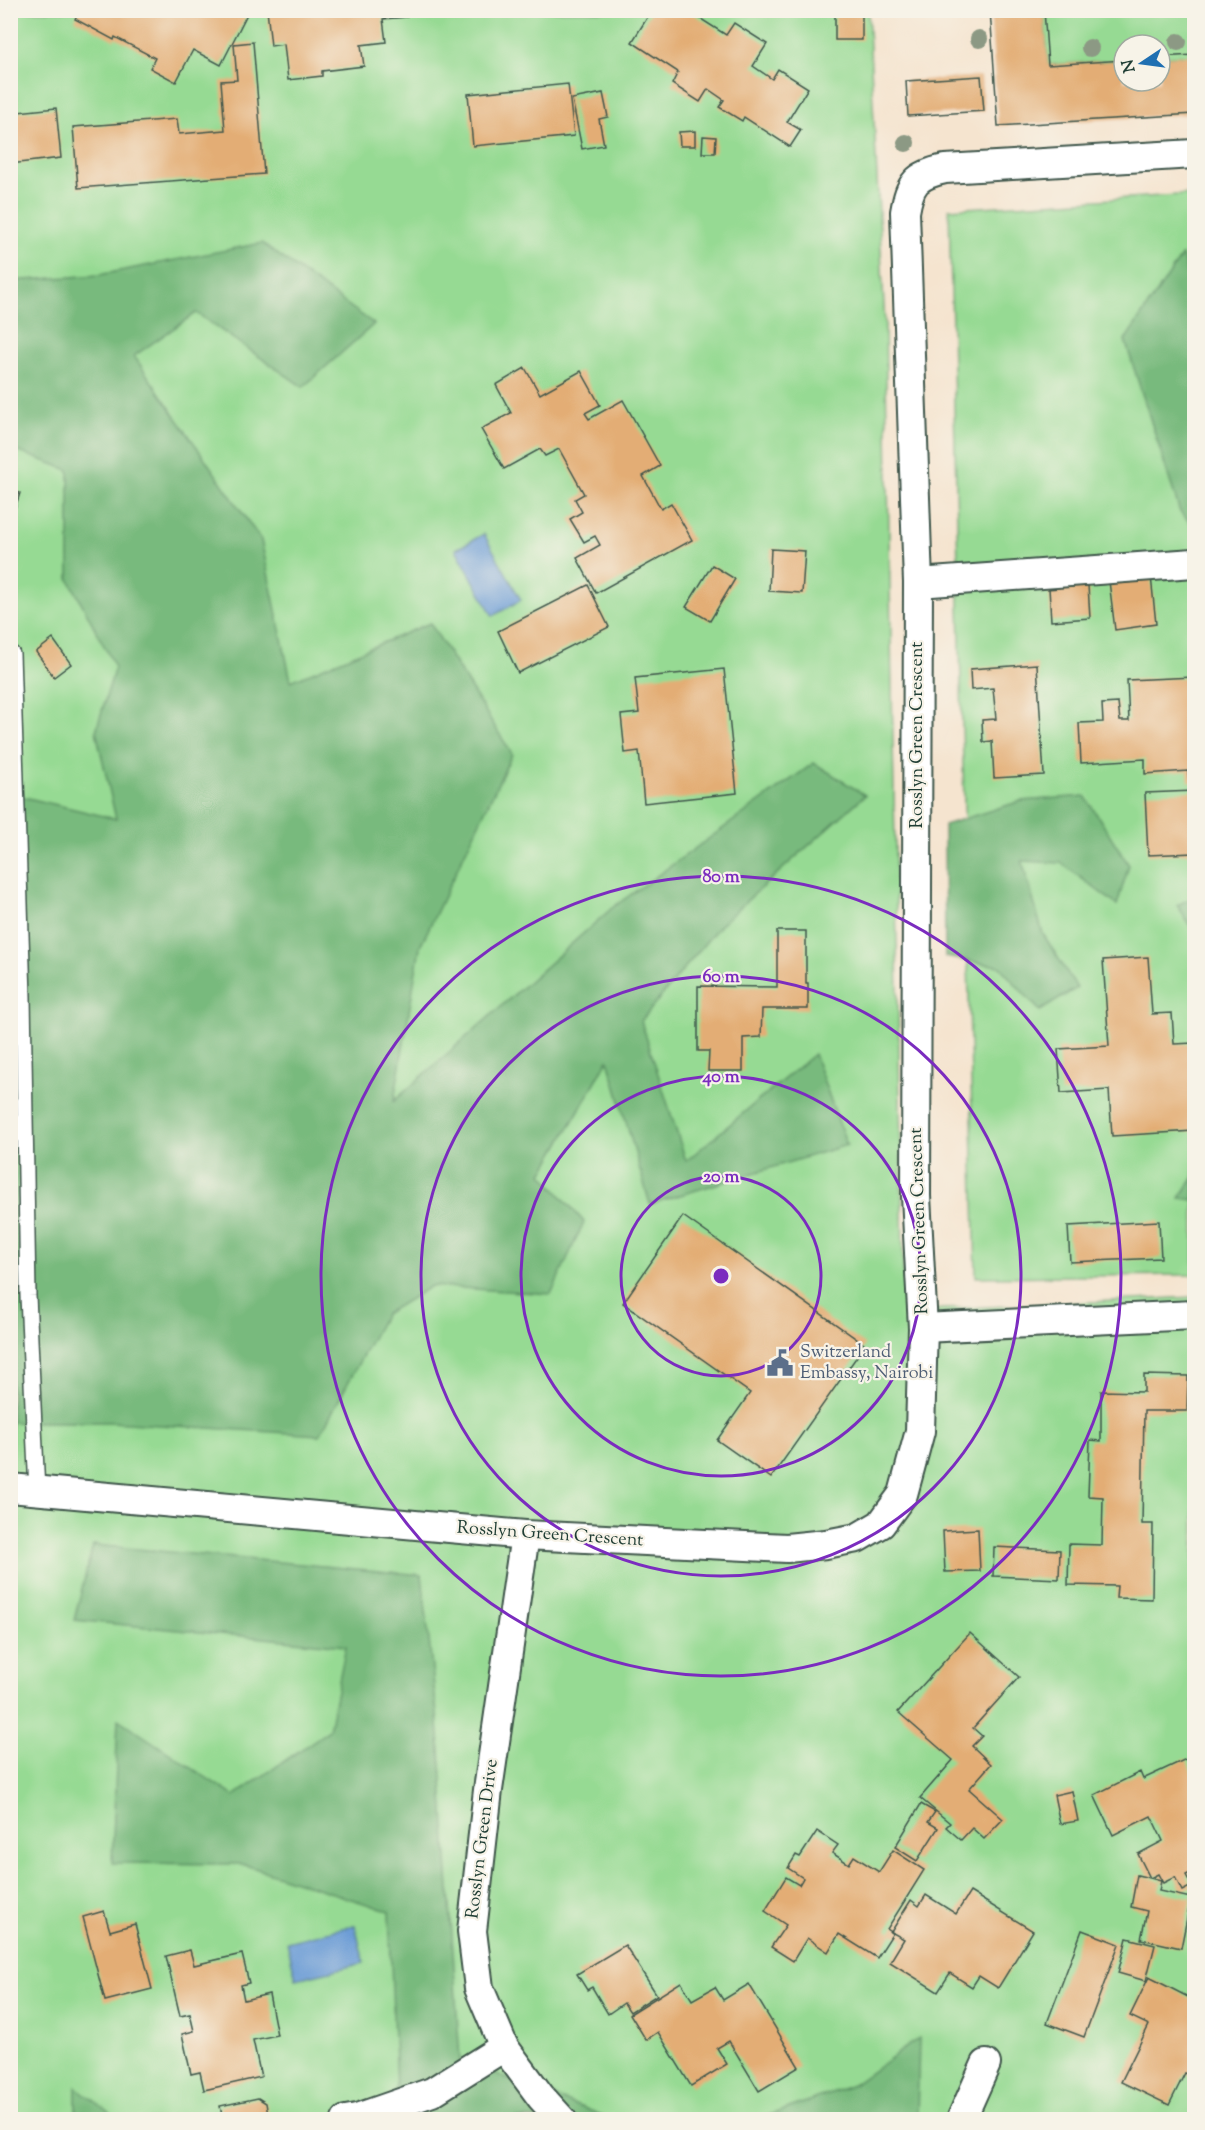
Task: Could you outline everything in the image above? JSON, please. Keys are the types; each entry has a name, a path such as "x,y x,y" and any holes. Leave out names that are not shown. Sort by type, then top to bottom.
{"street":[{"name":"Rosslyn Green Crescent","path":"24,1490 525,1535 787,1548 856,1538 881,1524 903,1494 920,1431 922,1328 916,1196 918,583 905,212 908,195 916,180 929,172 945,169 1194,154"},
{"path":"918,583 1194,563"},
{"path":"922,1328 1194,1315"},
{"name":"Rosslyn Green Drive","path":"525,1535 488,1790 472,1931 479,1988 504,2047 541,2097 562,2120"},
{"path":"346,2120 432,2092 504,2047"},
{"path":"961,2120 986,2064"}],"lane":[{"path":"12,654 23,997 28,1296 24,1490"}],"green space":[{"path":"11,11 868,11 885,324 904,1311 1194,1297 1194,2119 11,2120"},
{"path":"1044,11 1194,11 1194,55 1172,56 1172,33 1112,33 1112,61 1048,65"},
{"path":"1194,194 1194,1275 976,1277 949,209"},
{"path":"262,243 374,324 303,387 196,313 134,356 261,540 291,681 430,623 512,754 420,947 394,1101 612,908 814,763 865,795 720,925 641,1021 686,1161 814,1054 847,1145 650,1204 608,1060 542,1174 584,1222 551,1294 431,1286 385,1314 320,1435 111,1422 11,1422 11,794 116,819 96,731 115,667 69,579 69,470 11,449 11,281 99,275"},
{"path":"1182,255 1194,298 1194,526 1180,512 1125,340"},
{"path":"1085,796 1129,865 1117,905 1061,863 1022,861 1043,934 1077,988 1040,1011 999,966 945,957 944,825 1021,801"},
{"path":"1194,897 1194,932 1177,905"},
{"path":"1194,1177 1194,1200 1180,1198"},
{"path":"93,1545 422,1575 439,1733 460,2061 612,2119 369,2119 396,2089 389,1911 242,1864 112,1863 118,1719 234,1796 329,1730 346,1646 74,1620"},
{"path":"919,2038 917,2119 759,2119 853,2085"},
{"path":"76,2087 119,2119 76,2119"}],"water":[{"path":"484,534 521,600 493,616 456,549"},
{"path":"355,1925 364,1963 296,1979 287,1942"}],"building":[{"path":"80,10 249,10 221,65 193,50 176,82 150,68 155,58 75,19"},
{"path":"267,10 406,10 407,17 383,19 386,42 361,45 364,66 322,71 322,76 288,80 284,44 271,46"},
{"path":"652,10 687,10 726,35 734,23 767,44 753,66 772,79 778,69 808,88 787,122 801,130 790,147 744,117 742,121 719,107 724,100 708,89 700,102 672,84 678,72 632,42"},
{"path":"835,10 862,10 862,40 835,40"},
{"path":"990,10 1044,10 1048,65 1112,61 1112,93 1172,93 1172,56 1194,55 1194,114 998,126"},
{"path":"253,42 264,174 78,188 73,127 177,119 179,134 225,130 221,81 237,80 234,44"},
{"path":"981,76 984,111 908,116 906,81"},
{"path":"568,84 574,136 473,146 468,94"},
{"path":"16,93 18,112 56,108 61,158 10,164 10,94"},
{"path":"603,93 608,117 599,119 604,145 582,149 572,99"},
{"path":"695,131 695,146 680,146 679,132"},
{"path":"703,136 716,137 715,153 702,153"},
{"path":"525,368 540,394 581,371 600,405 585,413 589,419 623,400 660,466 643,476 661,509 671,503 692,540 596,593 577,558 600,545 595,536 584,542 570,519 582,512 575,499 584,494 559,449 545,456 540,449 504,469 481,429 511,413 496,385"},
{"path":"10,490 20,493 11,521 10,521"},
{"path":"771,549 805,551 802,593 769,591"},
{"path":"712,565 735,579 710,621 686,607"},
{"path":"1151,576 1156,624 1115,630 1109,581"},
{"path":"588,585 609,627 518,673 498,631"},
{"path":"1088,585 1090,618 1051,621 1049,588"},
{"path":"53,639 71,664 54,677 36,652"},
{"path":"1037,664 1044,775 994,778 992,741 983,742 982,720 996,719 993,688 971,690 970,669"},
{"path":"724,669 737,793 644,803 639,751 625,753 621,715 639,713 635,678"},
{"path":"1194,677 1194,782 1189,782 1188,771 1145,774 1145,759 1081,763 1079,723 1103,722 1102,704 1118,703 1120,721 1129,721 1127,680"},
{"path":"1194,791 1194,853 1148,855 1145,793"},
{"path":"777,931 806,931 808,1009 762,1009 761,1037 743,1038 743,1071 708,1071 709,1051 698,1051 698,986 777,987"},
{"path":"1148,957 1152,1014 1172,1013 1174,1044 1194,1043 1194,1131 1112,1136 1109,1090 1061,1093 1058,1049 1109,1046 1103,960"},
{"name":"Switzerland Embassy, Nairobi","path":"683,1216 865,1345 771,1478 717,1440 750,1393 623,1303"},
{"path":"1159,1221 1161,1258 1070,1262 1068,1226"},
{"path":"1144,1375 1188,1376 1187,1411 1144,1411 1142,1524 1153,1524 1152,1599 1116,1598 1117,1586 1068,1585 1069,1544 1102,1545 1103,1497 1088,1496 1090,1440 1101,1441 1101,1391 1144,1392"},
{"path":"978,1529 980,1571 945,1572 943,1531"},
{"path":"994,1547 1060,1550 1059,1579 993,1576"},
{"path":"970,1633 1019,1677 973,1728 982,1736 972,1746 991,1764 969,1789 1003,1819 984,1839 972,1828 961,1840 946,1827 950,1823 920,1798 953,1760 898,1712"},
{"path":"1186,1759 1194,1777 1194,1871 1186,1875 1192,1886 1182,1891 1175,1877 1163,1883 1158,1874 1150,1878 1138,1854 1163,1841 1151,1816 1113,1835 1094,1795 1140,1772 1143,1779"},
{"path":"1072,1791 1078,1821 1060,1824 1054,1795"},
{"path":"921,1804 935,1812 928,1822 938,1828 917,1861 895,1847"},
{"path":"817,1831 838,1845 832,1853 849,1864 854,1856 879,1872 893,1850 924,1870 887,1929 893,1933 877,1958 839,1934 828,1952 807,1938 793,1961 771,1947 786,1925 765,1911 786,1877 799,1885 803,1878 788,1868 796,1855 800,1857"},
{"path":"1137,1875 1161,1881 1159,1891 1191,1898 1181,1948 1141,1939 1147,1911 1131,1907"},
{"path":"970,1892 1033,1931 998,1988 979,1976 972,1987 950,1973 938,1992 890,1962 904,1939 891,1932 911,1900 919,1906 926,1895 956,1914"},
{"path":"104,1911 110,1931 135,1924 152,1989 105,2001 83,1917"},
{"path":"1082,1930 1119,1944 1084,2037 1047,2023"},
{"path":"1127,1938 1155,1945 1146,1981 1118,1973"},
{"path":"625,1945 657,1995 630,2012 624,2003 608,2014 592,1987 587,1990 577,1974"},
{"path":"190,1950 194,1965 242,1954 249,1983 241,1985 244,2000 269,1994 277,2035 253,2040 261,2077 204,2090 200,2072 191,2074 182,2034 194,2031 190,2014 180,2016 166,1956"},
{"path":"1149,1977 1194,2000 1194,2066 1190,2075 1185,2073 1169,2105 1121,2082 1149,2025 1130,2016"},
{"path":"681,1982 692,2000 715,1987 723,2000 749,1984 799,2067 759,2091 729,2041 717,2048 727,2064 691,2086 658,2032 646,2040 630,2014"},
{"path":"258,2098 266,2103 268,2115 247,2120 223,2120 220,2106"}],"place":[{"name":"Switzerland Embassy, Nairobi","path":"780,1363"}]}
